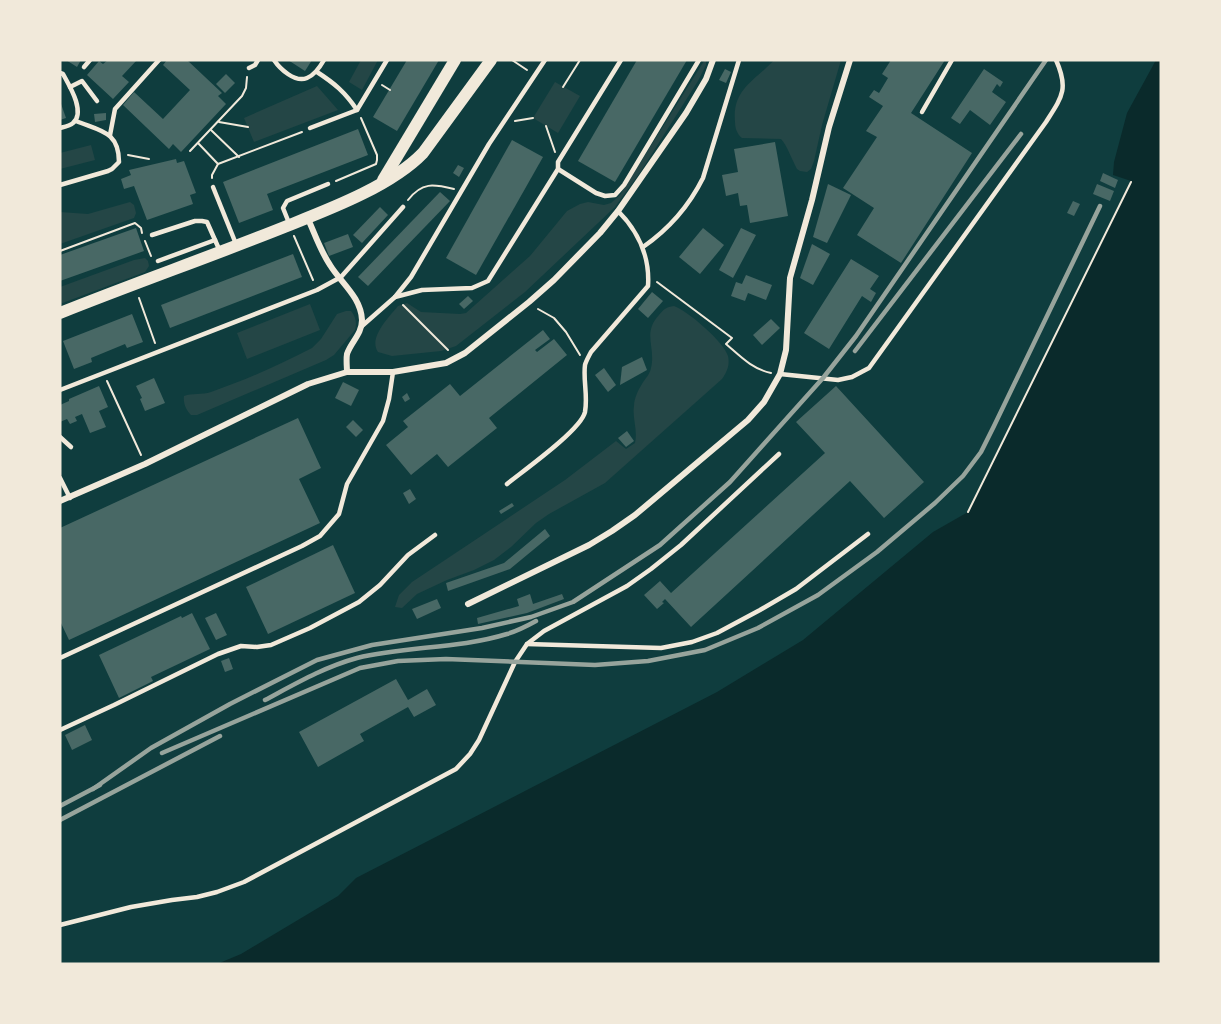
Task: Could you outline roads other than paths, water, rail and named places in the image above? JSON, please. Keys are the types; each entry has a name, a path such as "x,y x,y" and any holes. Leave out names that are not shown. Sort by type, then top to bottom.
{"main road":[{"path":"379,185 455,60"},
{"path":"60,313 309,219 379,185 414,163 423,153 491,60"}],"street":[{"path":"60,501 145,464 308,384 347,372 393,372 446,363 457,358 529,302 600,233 618,211 686,113 706,79 713,60"},
{"path":"468,604 589,545 635,515 748,420 764,402 780,374 786,350 790,278 829,127 850,60"},
{"path":"309,219 321,251 350,291 362,318 362,326 348,354 347,372"}],"lane":[{"path":"84,67 90,60"},
{"path":"110,135 115,109 159,60"},
{"path":"249,68 258,60"},
{"path":"274,60 279,67 300,79 309,78 324,60"},
{"path":"310,128 357,110 387,60"},
{"path":"362,326 395,297 411,277 489,144 545,60"},
{"path":"395,297 422,290 472,288 488,280 558,169 558,162 621,60"},
{"path":"558,169 596,193 605,196 615,195 624,185 699,60"},
{"path":"643,248 674,221 697,191 739,60"},
{"path":"922,112 952,60"},
{"path":"780,374 838,380 852,377 869,368 1061,98 1064,86 1056,60"},
{"path":"316,72 338,86 357,110"},
{"path":"60,73 63,74 78,105 76,121 60,128"},
{"path":"70,87 82,81 97,101"},
{"path":"60,185 112,169 119,162 116,144 110,135 76,121"},
{"path":"290,225 283,208 287,201 328,184"},
{"path":"213,187 237,247"},
{"path":"60,390 317,290 340,278 403,207"},
{"path":"507,484 555,446 582,419 586,402 585,363 591,352 648,286 649,275 643,248 627,220 618,211"},
{"path":"152,235 195,221 207,222 221,252"},
{"path":"158,261 215,240"},
{"path":"60,658 320,536 339,514 347,484 383,421 390,399 393,372"},
{"path":"60,437 71,447"},
{"path":"60,925 131,907 196,897 244,882 456,769 470,754 478,740 515,662 527,644 544,631 627,586 651,569 779,454"},
{"path":"60,478 69,498"},
{"path":"527,644 661,648 692,642 717,633 796,589 868,534"},
{"path":"60,730 218,654 241,646 271,645 310,628 359,602 380,585 408,555 435,535"}],"railway":[{"path":"93,789 151,748 230,704 317,660 372,645 482,628 531,617 573,602 660,545 730,482 823,378 856,336 1046,60"},
{"path":"855,351 1021,134"},
{"path":"162,753 360,668 398,661 446,659 595,665 648,661 705,650 758,628 818,595 877,552 935,503 963,476 981,452 1100,206"},
{"path":"265,700 321,671 357,658 488,639 536,621"},
{"path":"60,820 220,736"},
{"path":"60,806 100,785"}]}
